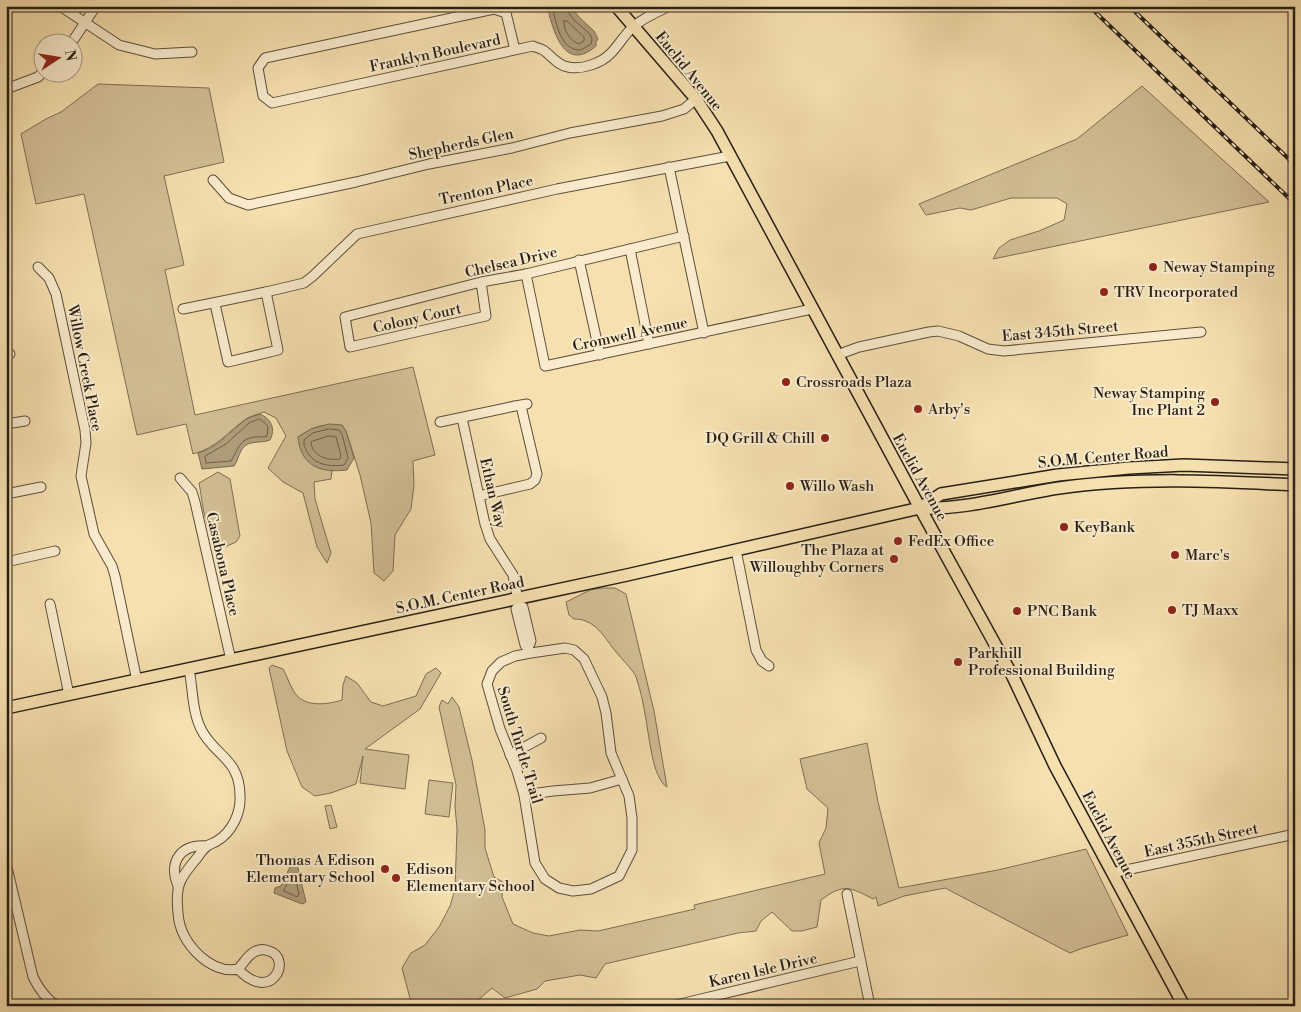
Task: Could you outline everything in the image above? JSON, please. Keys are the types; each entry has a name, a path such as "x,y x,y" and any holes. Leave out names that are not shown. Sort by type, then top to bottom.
{"main road":[{"name":"Euclid Avenue","path":"616,6 696,99 717,131 1013,677 1055,766 1184,1006"},
{"name":"S.O.M. Center Road","path":"920,508 941,494 1058,475 1184,465 1295,469"},
{"name":"S.O.M. Center Road","path":"6,708 518,601 920,508 944,509 1059,488 1130,482 1188,480 1295,485"}],"street":[{"path":"60,6 119,45 155,54 192,52"},
{"path":"78,32 96,6"},
{"name":"Franklyn Boulevard","path":"514,50 506,13 494,9 265,58 258,68 263,96 272,103 514,50 532,46 543,50 562,65 569,68 587,66 610,54 624,36 643,19 670,6"},
{"path":"6,88 32,79"},
{"name":"Shepherds Glen","path":"213,180 229,198 248,205 429,164 512,148 570,133 672,114 684,109 696,99"},
{"name":"Trenton Place","path":"184,309 215,304 304,283 357,234 558,189 730,156"},
{"path":"669,167 704,333"},
{"name":"Chelsea Drive","path":"345,316 481,282 526,274 684,236"},
{"path":"630,250 649,344"},
{"path":"579,260 600,355"},
{"name":"Willow Creek Place","path":"38,267 49,278 56,294 85,430 86,444 81,476 94,534 112,566 115,576 136,681"},
{"name":"Cromwell Avenue","path":"526,274 545,366 704,333 812,308"},
{"name":"Colony Court","path":"345,316 350,347 486,316 481,282"},
{"path":"215,304 228,362 278,350 266,292"},
{"name":"East 345th Street","path":"837,355 860,347 928,332 946,332 988,349 1004,351 1201,332"},
{"path":"440,422 524,405 537,474 535,480 530,484 479,496"},
{"name":"Ethan Way","path":"462,418 485,524 490,539 513,575 518,601 523,607 531,641 530,651"},
{"path":"6,424 25,420"},
{"name":"Casabona Place","path":"180,478 192,492 195,502 231,660"},
{"path":"6,494 41,487"},
{"path":"736,550 756,650 762,661 769,666"},
{"path":"6,562 56,551"},
{"path":"50,604 69,695"},
{"path":"524,795 590,788 622,779 612,753 602,697 584,659 574,650 565,648 530,651"},
{"name":"South Turtle Trail","path":"530,651 501,662 492,671 487,684 524,795 536,863 545,879 559,888 573,891 590,889 619,876 632,850 632,818 629,796 622,779"},
{"path":"178,886 190,866 207,846 220,839 234,824 240,806 240,787 236,774 229,761 211,744 201,729 195,712 189,669"},
{"path":"510,755 541,738"},
{"name":"East 355th Street","path":"1112,872 1295,834"},
{"path":"207,846 192,846 184,850 177,857 174,871 178,886 179,921 189,944 201,957 215,966 228,970 238,969 254,980 265,982 275,977 279,965 273,952 259,950 252,953 238,969"},
{"path":"6,863 33,977 40,990 57,1006"},
{"path":"847,894 870,1006"},
{"name":"Karen Isle Drive","path":"672,1006 860,961"}],"shaded area":[{"path":"98,84 209,88 224,162 164,176 184,265 165,270 195,415 413,367 435,455 413,461 414,485 411,509 395,535 393,571 384,581 374,573 371,523 360,475 346,431 332,426 321,426 311,429 298,437 314,466 332,471 331,479 314,482 315,499 331,553 327,563 317,547 303,493 283,482 268,468 286,436 276,418 264,412 250,417 209,448 193,454 186,424 137,435 84,194 36,204 21,134 61,112"},
{"path":"1142,86 1269,202 993,259 999,248 1010,240 1039,231 1064,220 1067,204 1057,198 1011,198 971,210 960,208 926,215 919,204 1077,139"},
{"path":"218,472 230,479 240,536 236,542 225,547 218,542 209,528 203,510 199,483"},
{"path":"615,588 626,594 654,711 667,787 657,774 654,764 642,698 635,675 605,637 592,624 587,621 574,619 569,615 566,602 590,590"},
{"path":"272,665 283,669 297,696 302,700 322,704 342,700 346,676 357,683 371,702 383,706 416,696 426,674 436,668 441,673 420,709 365,749 409,755 405,789 360,783 363,756 356,784 331,793 315,796 302,787 287,751 269,668"},
{"path":"452,697 459,707 472,760 485,830 485,848 494,877 503,882 502,897 513,924 533,933 549,936 580,930 598,931 695,909 694,905 825,874 819,843 826,828 828,808 807,789 800,759 867,743 878,802 899,888 998,870 1086,849 1128,935 1070,953 945,888 904,896 878,906 876,897 873,899 853,890 841,889 821,900 817,927 802,931 792,931 772,912 761,921 756,931 738,933 605,964 596,978 580,975 545,981 537,989 505,998 492,988 471,1006 447,1006 443,1004 412,1006 402,968 411,953 425,945 439,927 450,906 455,889 456,785 439,707 442,700 448,704"},
{"path":"429,780 453,783 449,817 425,814"},
{"path":"331,805 337,827 330,829 325,806"}],"water":[{"path":"547,6 570,6 594,31 598,39 596,46 585,53 576,55 568,52 557,37"},
{"path":"260,414 270,421 273,432 270,440 254,442 244,447 234,466 202,469 198,453 217,444 247,419"},
{"path":"329,424 342,425 346,431 354,458 347,470 321,469 314,466 303,455 298,437 311,429"},
{"path":"295,856 306,902 302,904 274,893 275,888 281,886"}],"railway":[{"path":"1089,6 1295,204"},
{"path":"1129,6 1295,165"}],"place":[{"name":"Neway Stamping","path":"1153,267"},
{"name":"TRV Incorporated","path":"1104,292"},
{"name":"Crossroads Plaza","path":"786,382"},
{"name":"Neway Stamping Inc Plant 2","path":"1215,402"},
{"name":"Arby's","path":"918,409"},
{"name":"DQ Grill & Chill","path":"825,438"},
{"name":"Willo Wash","path":"790,486"},
{"name":"KeyBank","path":"1064,527"},
{"name":"FedEx Office","path":"898,541"},
{"name":"Marc's","path":"1175,555"},
{"name":"The Plaza at Willoughby Corners","path":"894,559"},
{"name":"TJ Maxx","path":"1172,610"},
{"name":"PNC Bank","path":"1017,611"},
{"name":"Parkhill Professional Building","path":"958,662"},
{"name":"Thomas A Edison Elementary School","path":"385,869"},
{"name":"Edison Elementary School","path":"396,878"}]}
